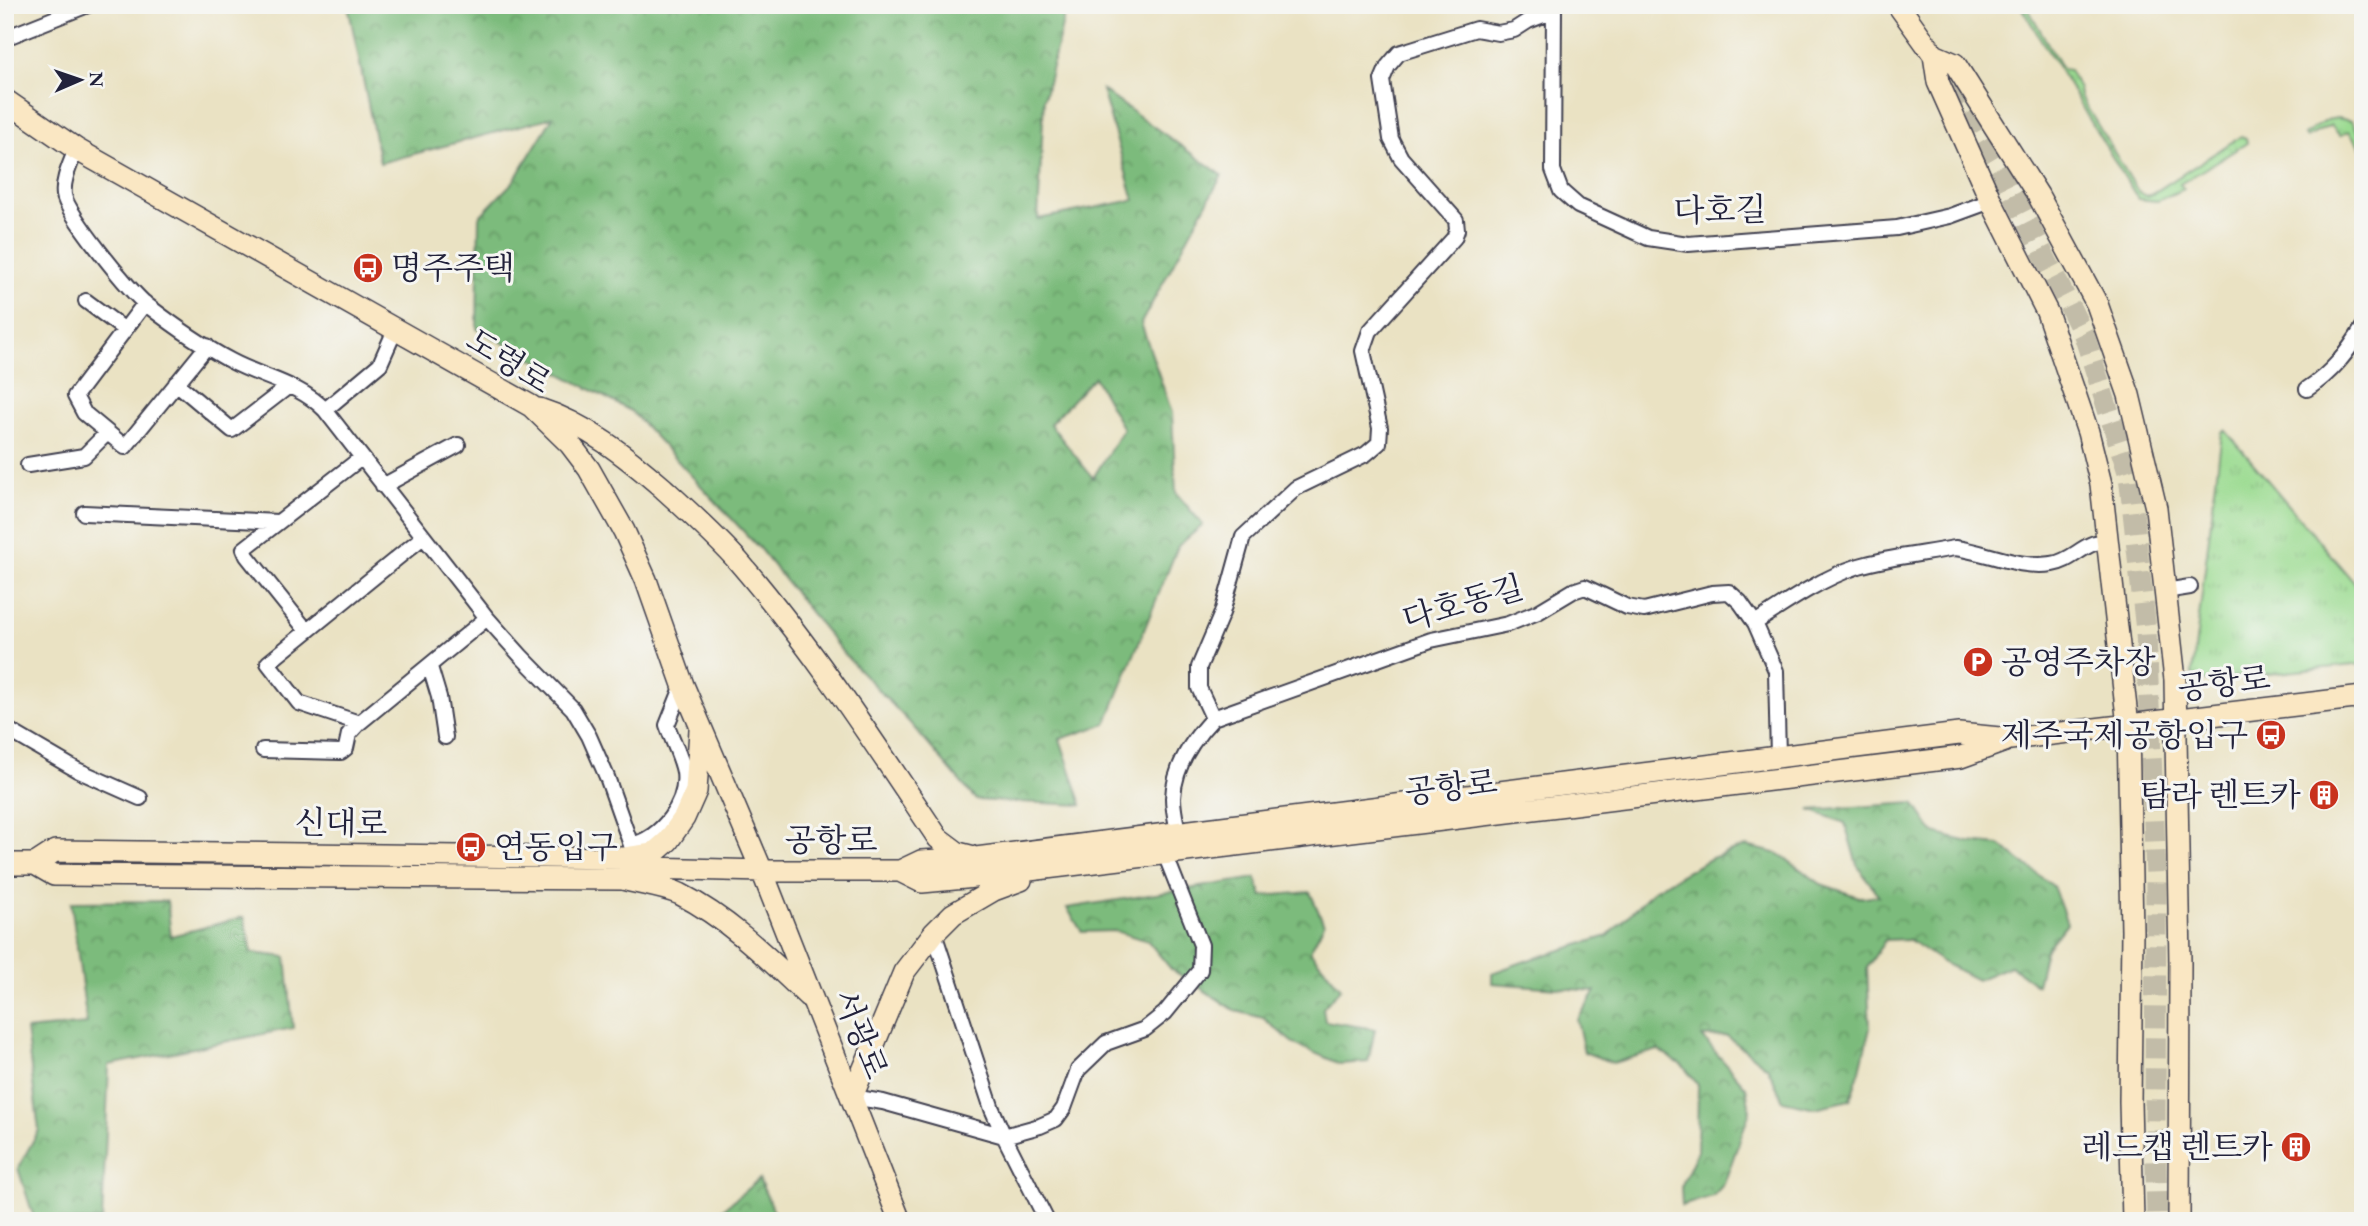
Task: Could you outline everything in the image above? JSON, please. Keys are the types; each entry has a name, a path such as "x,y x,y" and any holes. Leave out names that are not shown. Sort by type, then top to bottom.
{"street":[{"path":"5,38 88,5"},
{"path":"1898,5 1934,55 1938,82 1991,201 2047,312 2061,346 2101,484 2128,726 2133,1221"},
{"path":"1213,719 1199,688 1199,667 1222,612 1243,537 1296,488 1366,454 1379,443 1380,428 1363,351 1370,331 1454,238 1457,230 1456,220 1401,158 1391,139 1382,80 1388,66 1399,53 1476,29 1498,33 1514,30 1554,8"},
{"name":"다호길","path":"1554,8 1553,170 1561,191 1578,206 1648,238 1688,244 1897,228 1950,216 1991,201"},
{"path":"1934,55 1955,64 2038,195 2097,304 2129,395 2156,508 2175,680 2180,963 2179,1221"},
{"name":"도령로","path":"5,100 76,149 531,406 570,444 607,498 646,580 683,685 762,871"},
{"path":"76,149 65,179 64,196 75,218 92,240 145,303 207,346 254,373 312,396 325,410 487,618 573,709 589,736 631,845 644,842 657,833 671,816 682,795 684,772 667,725 683,685"},
{"path":"86,301 125,330"},
{"path":"145,303 75,396 84,413 125,447 207,346"},
{"path":"2307,389 2333,369 2363,327"},
{"path":"325,410 380,363 395,330"},
{"path":"176,383 232,429 289,386"},
{"path":"531,406 558,415 585,429 636,464 738,561 834,684 938,838 958,853 976,858"},
{"path":"28,465 83,456 107,433"},
{"path":"383,486 458,445"},
{"path":"307,631 244,549 361,458"},
{"path":"84,513 278,522"},
{"path":"359,723 299,703 268,663 423,537"},
{"path":"1778,757 1776,671 1755,623 1835,576 1860,566 1955,548 2008,562 2052,565 2091,545 2108,541"},
{"name":"다호동길","path":"1178,832 1173,797 1180,764 1197,734 1213,719 1431,640 1508,624 1538,612 1573,591 1585,587 1627,607 1644,610 1712,593 1729,592 1741,602 1755,623"},
{"path":"2165,591 2190,587"},
{"path":"263,750 341,752 346,748 349,734 359,723 487,618"},
{"path":"430,667 439,698 445,737"},
{"path":"2354,698 2363,683"},
{"name":"공항로","path":"762,871 900,871 921,861 976,858 1959,734 2010,739 2354,698"},
{"path":"623,869 653,854 668,841 684,818 696,791 700,724"},
{"path":"5,728 77,770 140,798"},
{"name":"공항로","path":"900,871 922,883 1052,868 1961,757 2010,739"},
{"name":"신대로","path":"5,864 35,864 55,851 762,871"},
{"path":"1052,868 993,890 953,914 934,933 904,972 852,1097 883,1102 1004,1136 1056,1119 1064,1108 1078,1070 1106,1043 1145,1029 1165,1013 1200,970 1201,945 1165,854"},
{"path":"623,869 678,893 719,918 760,950 816,1003"},
{"name":"서광로","path":"762,871 900,1221"},
{"path":"934,933 992,1109 1046,1221"}],"green space":[{"path":"348,5 1067,5 1044,99 1038,219 1134,200 1102,90 1222,175 1141,323 1172,413 1176,493 1203,525 1178,546 1106,724 1060,739 1082,805 976,800 910,723 844,654 759,548 631,411 477,329 479,217 513,182 553,117 380,163","holes":["1094,377 1123,429 1093,478 1050,424"]},
{"path":"2020,5 2026,5 2062,69 2069,70 2080,96 2139,193 2146,196 2152,194 2241,136 2246,138 2247,143 2180,184 2183,189 2157,201 2138,199"},
{"path":"2337,118 2351,121 2363,139 2363,151 2349,131 2340,136 2331,125 2306,138 2304,135 2327,120"},
{"path":"2225,430 2363,593 2363,664 2201,681 2192,674 2222,432"},
{"path":"1914,803 1934,833 1968,842 2000,845 2053,886 2067,923 2045,950 2037,985 2010,966 1977,980 1942,962 1908,939 1885,940 1867,968 1870,1028 1850,1100 1815,1108 1783,1101 1768,1068 1727,1036 1702,1037 1746,1087 1750,1111 1724,1184 1713,1196 1682,1206 1681,1187 1697,1152 1698,1085 1683,1066 1658,1050 1613,1063 1584,1052 1577,1020 1596,991 1492,983 1492,973 1608,936 1655,889 1712,858 1746,846 1779,854 1821,884 1859,897 1879,896 1857,865 1845,823 1810,810"},
{"path":"1256,878 1262,896 1310,892 1324,924 1310,951 1341,988 1323,1008 1325,1021 1375,1029 1368,1062 1340,1064 1294,1044 1263,1018 1236,1011 1171,969 1148,941 1115,931 1082,932 1067,908"},
{"path":"167,901 171,936 244,917 252,953 286,957 293,1028 109,1065 102,1221 35,1221 18,1168 39,1130 26,1030 87,1024 71,902"},
{"path":"759,1179 778,1221 709,1221"}],"tunnel":[{"path":"1936,60 2001,170 2084,335 2129,475 2146,631 2156,876 2157,1221"}],"place":[{"name":"명주주택","path":"368,268"},
{"name":"공영주차장","path":"1978,662"},
{"name":"제주국제공항입구","path":"2271,735"},
{"name":"탐라 렌트카","path":"2324,795"},
{"name":"연동입구","path":"471,847"},
{"name":"레드캡 렌트카","path":"2296,1147"}]}
